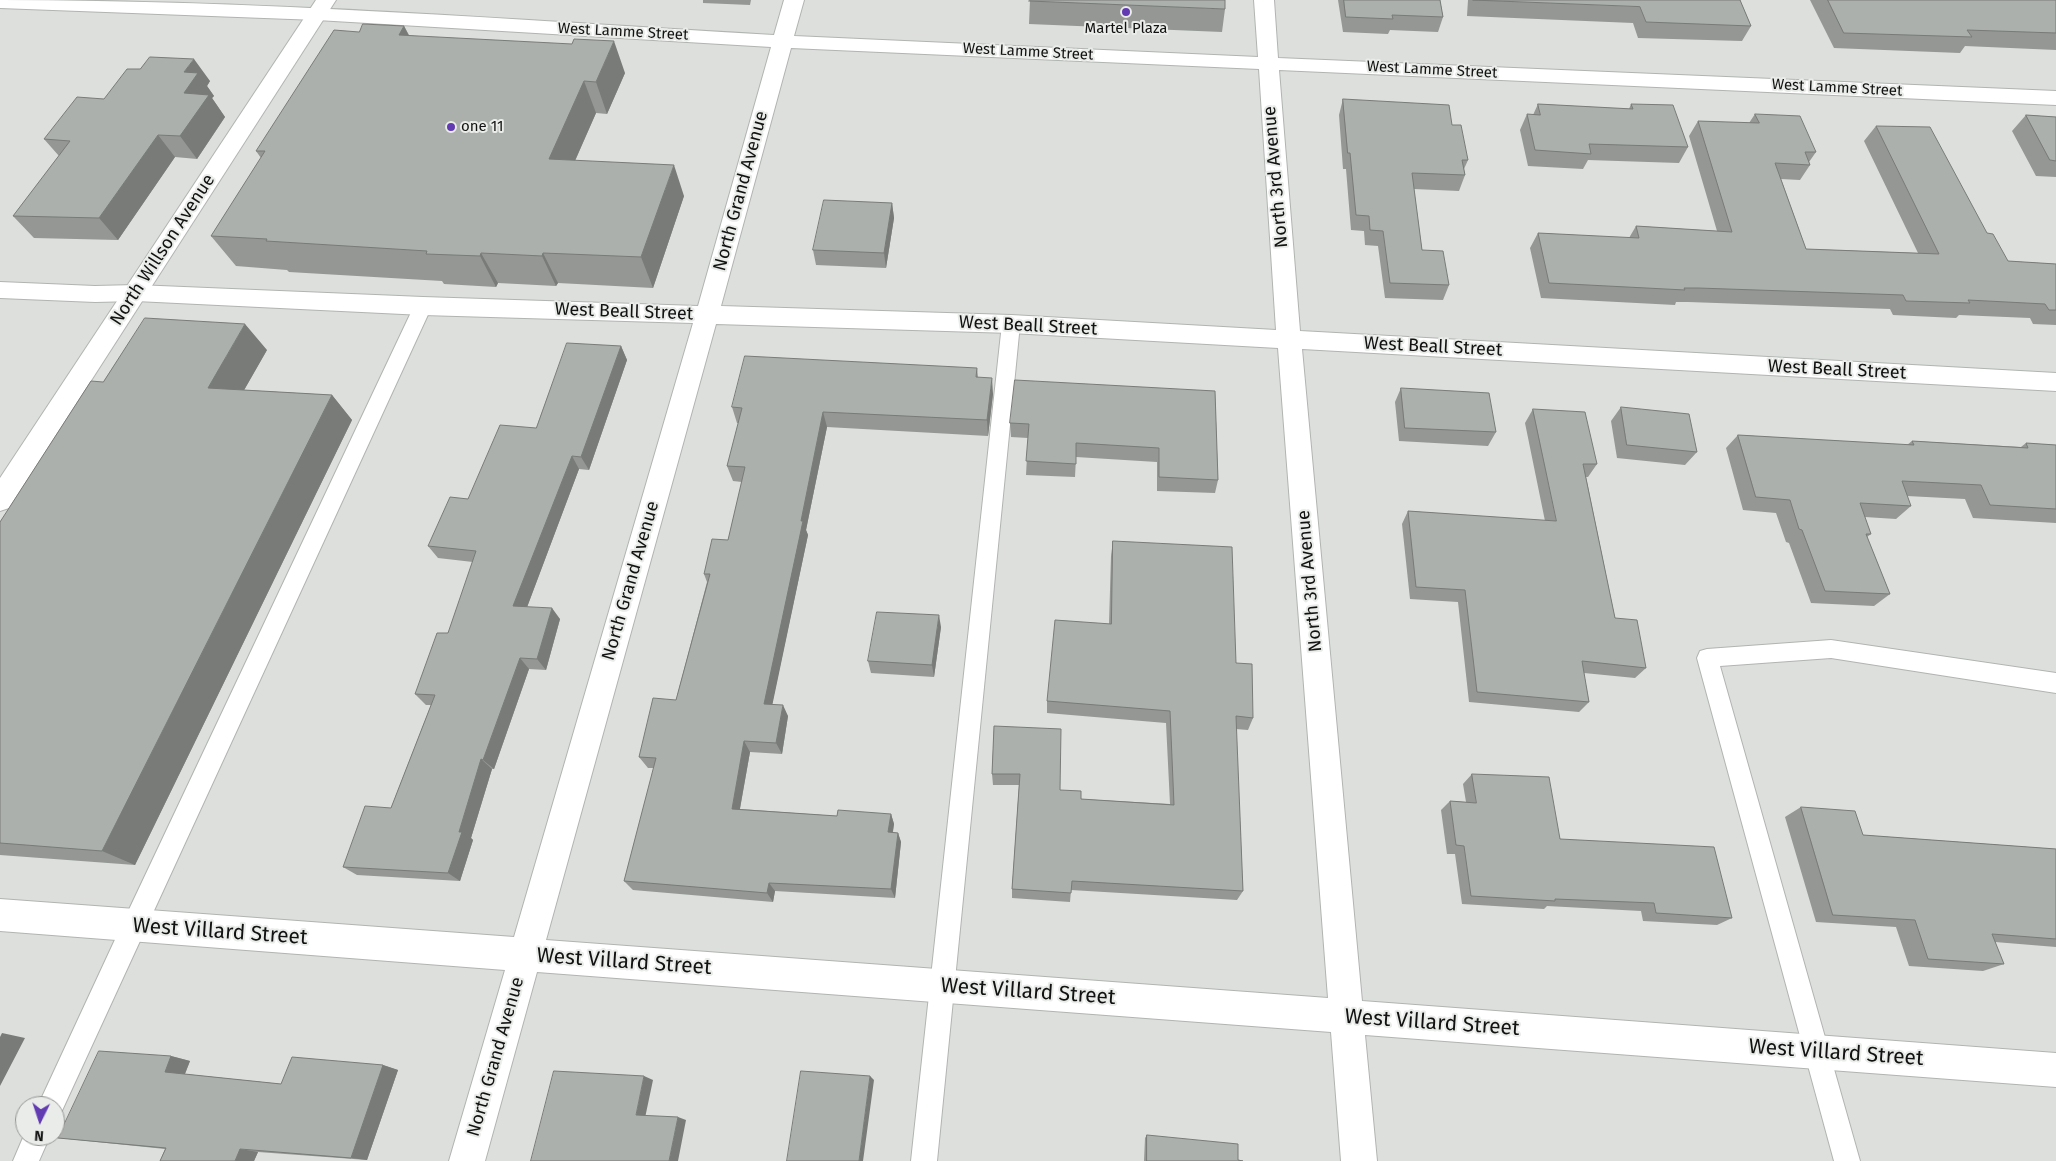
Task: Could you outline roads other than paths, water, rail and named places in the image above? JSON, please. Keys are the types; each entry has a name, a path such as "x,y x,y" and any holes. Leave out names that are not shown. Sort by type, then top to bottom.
{"street":[{"name":"North Grand Avenue","path":"467,1161 724,255 794,0"},
{"name":"North 3rd Avenue","path":"1264,0 1267,63 1289,339 1359,1161"},
{"name":"West Lamme Street","path":"0,2 322,7 782,42 2056,98"},
{"name":"North Willson Avenue","path":"0,500 322,7"},
{"name":"West Beall Street","path":"0,290 95,294 136,293 423,306 1011,324 2056,382"},
{"name":"West Villard Street","path":"0,915 2056,1070"}],"lane":[{"path":"55,1096 132,926 423,306"},
{"path":"924,1161 1011,324"},
{"path":"1847,1161 1815,1052 1707,658 1832,649 2056,683"},
{"path":"26,1161 33,1146"}],"place":[{"name":"Martel Plaza","path":"1126,12"},
{"name":"one 11","path":"451,127"}]}
